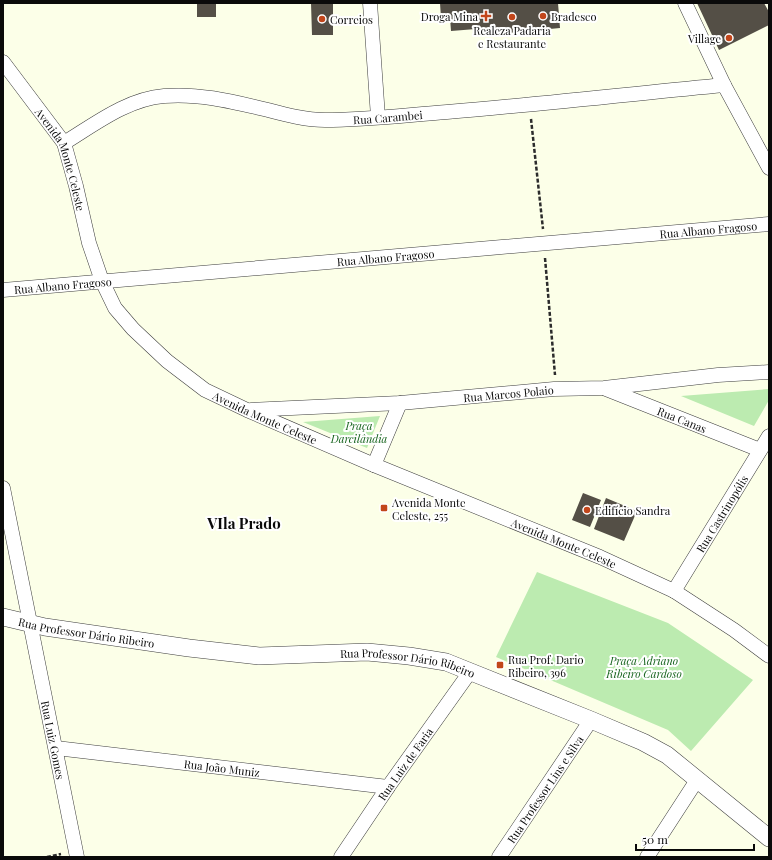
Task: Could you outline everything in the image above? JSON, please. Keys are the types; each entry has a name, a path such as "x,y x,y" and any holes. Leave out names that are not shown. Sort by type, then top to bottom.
{"street":[{"path":"370,3 378,117"},
{"path":"685,3 724,86 769,168"},
{"name":"Avenida Monte Celeste","path":"3,62 64,143 76,186 89,243 102,281 115,308 133,329 167,361 205,390 247,410 374,465 600,557 674,591 734,630 769,656"},
{"name":"Rua Carambei","path":"64,143 121,109 163,96 196,96 233,102 301,118 324,120 534,105 724,86"},
{"name":"Rua Albano Fragoso","path":"3,290 769,224"},
{"name":"Rua Marcos Polaio","path":"247,410 400,403 554,389 604,388 718,375 769,372"},
{"name":"Rua Canas","path":"604,388 760,450"},
{"path":"374,465 400,403"},
{"name":"Rua Castrinopólis","path":"674,591 769,436"},
{"name":"Rua Luiz Gomes","path":"3,488 77,857"},
{"name":"Rua Professor Dário Ribeiro","path":"3,618 45,627 182,647 259,656 367,652 409,656 446,662 643,742 667,756 769,838"},
{"name":"Rua Luiz de Faria","path":"341,857 388,787 470,672"},
{"name":"Rua Professor Lins e Silva","path":"499,857 591,720"},
{"name":"Rua João Muniz","path":"56,748 388,787"},
{"path":"647,857 697,780"}],"green space":[{"path":"769,389 769,400 754,426 681,396"},
{"name":"Praça Darcilândia","path":"380,416 367,448 303,422"},
{"name":"Praça Adriano Ribeiro Cardoso","path":"537,572 668,623 753,680 691,751 668,730 496,657"}],"building":[{"path":"197,3 216,3 216,17 197,17"},
{"name":"Correios","path":"311,3 333,3 333,35 312,35"},
{"path":"440,3 558,3 560,28 476,36 476,29 451,31 450,18 441,18"},
{"name":"Village","path":"697,3 764,3 769,12 769,25 719,50"},
{"name":"Edifício Sandra","path":"583,493 601,500 590,527 572,520"},
{"path":"606,498 637,511 624,541 594,529"}],"place":[{"name":"Droga Mina","path":"486,16"},
{"name":"Bradesco","path":"543,16"},
{"name":"Realeza Padaria e Restaurante","path":"512,17"},
{"name":"Correios","path":"322,19"},
{"name":"Village","path":"729,38"},
{"name":"Avenida Monte Celeste, 255","path":"384,508"},
{"name":"Edifício Sandra","path":"587,510"},
{"name":"Rua Prof. Dario Ribeiro, 396","path":"500,665"}],"district":[{"name":"VIla Prado","path":"244,523"}]}
